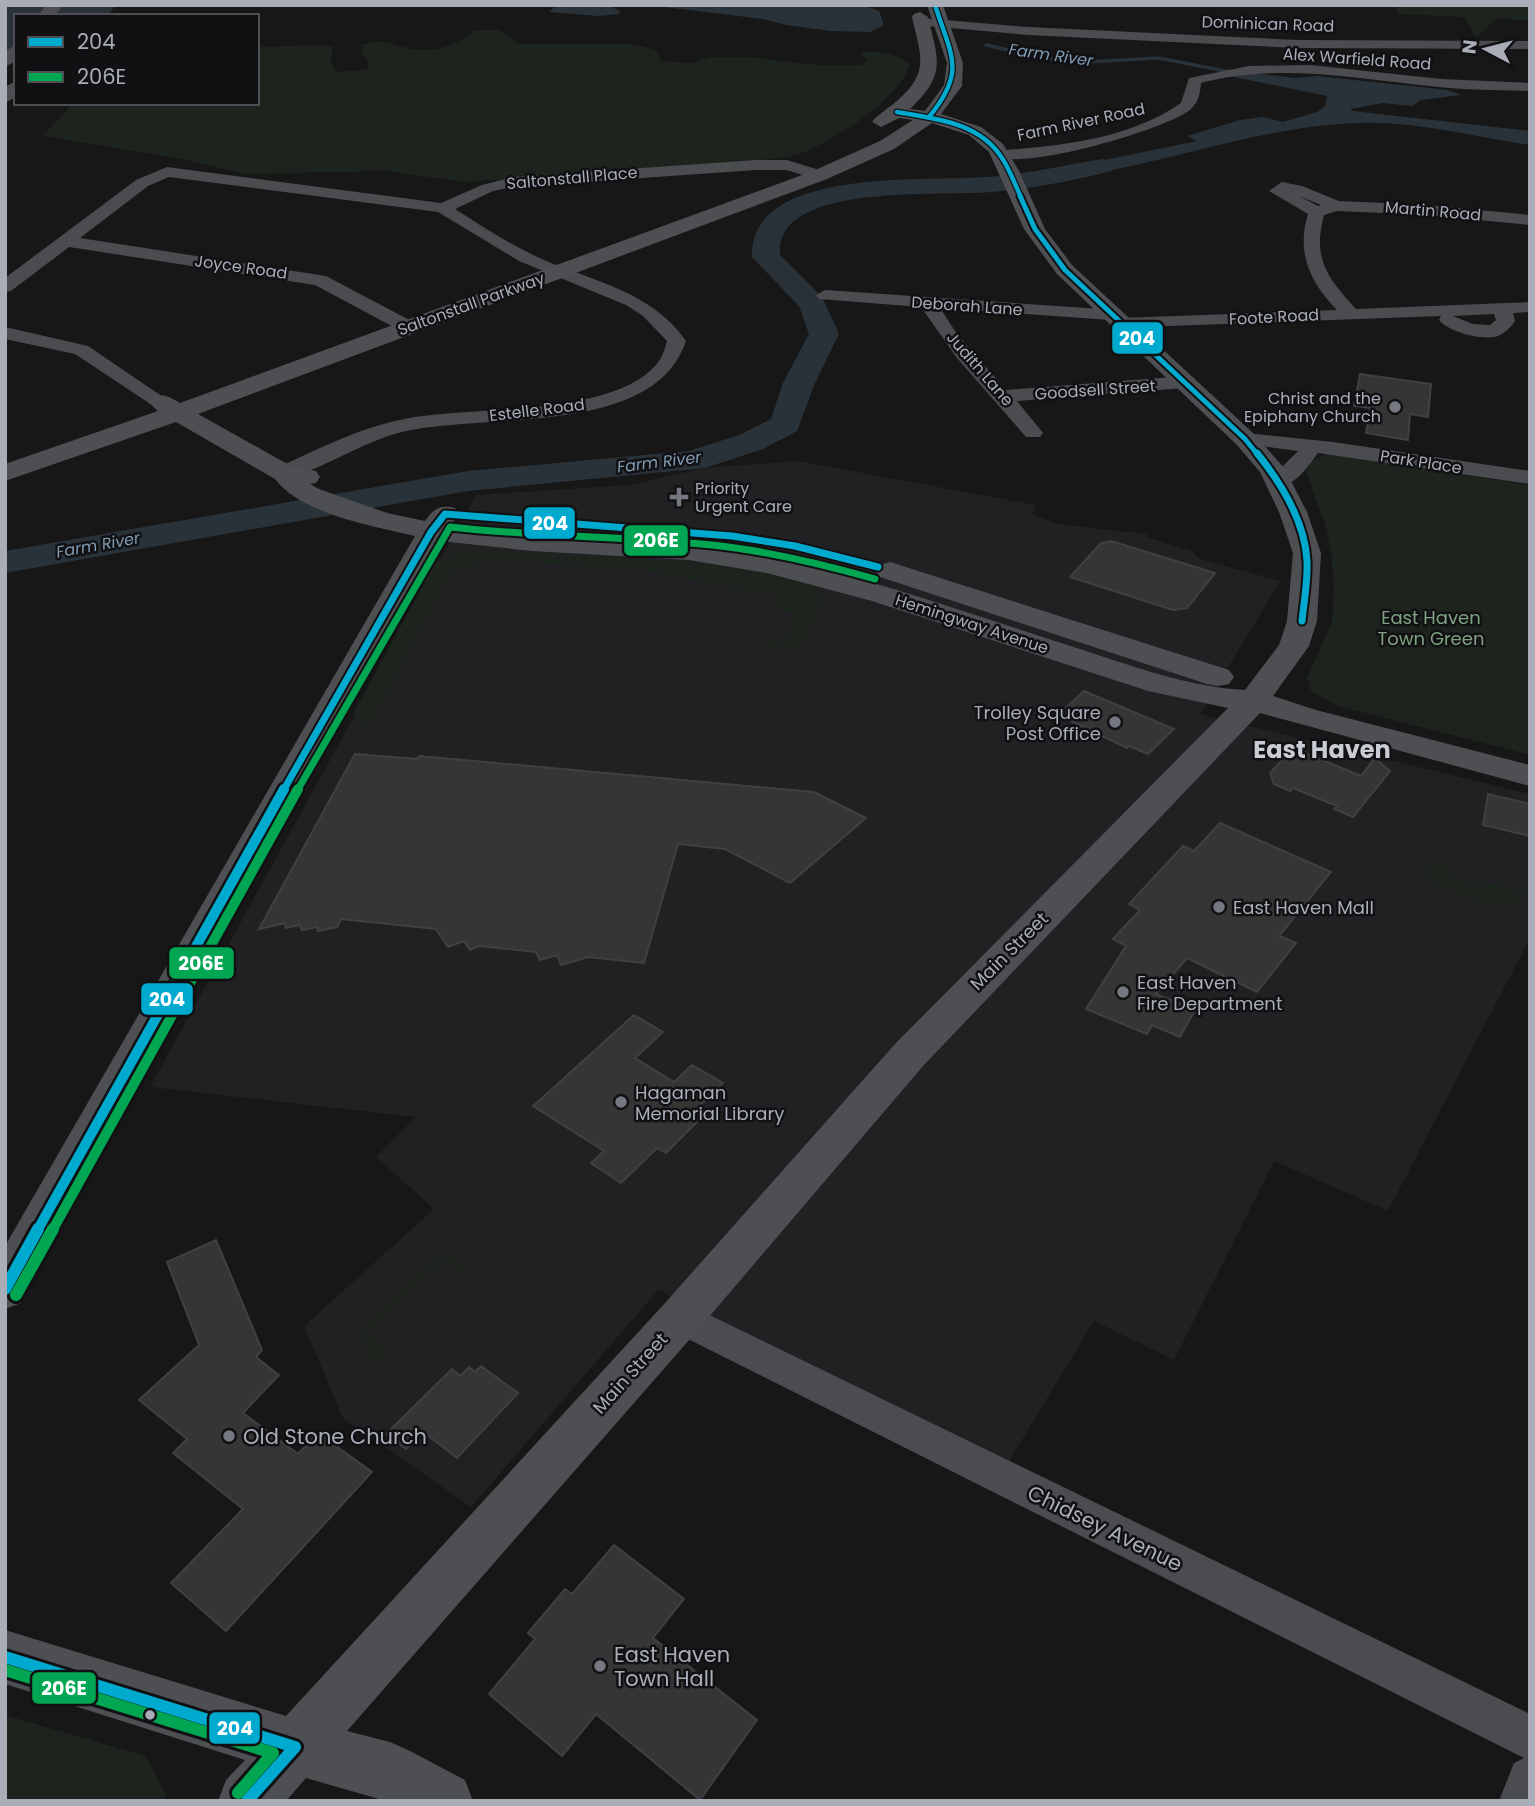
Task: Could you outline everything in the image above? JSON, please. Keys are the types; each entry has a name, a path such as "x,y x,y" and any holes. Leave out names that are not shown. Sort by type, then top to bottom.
{"main road":[{"name":"Saltonstall Parkway","path":"5,457 408,327 861,158 887,145 929,117 946,97 956,75 955,63 936,5"},
{"name":"Saltonstall Parkway","path":"5,473 387,316 797,168 833,151 897,112 908,102 928,74 930,53 920,14"},
{"path":"897,112 929,117 975,131 1006,161"},
{"path":"833,151 861,158"},
{"name":"Main Street","path":"247,1801 681,1317 909,1055 1254,700 1294,646 1302,621 1307,553 1279,481 1245,439 1078,285 1049,251 1028,217 1006,161"},
{"name":"Hemingway Avenue","path":"169,406 247,454 284,473 352,501 505,543 696,553 870,577 1159,684 1218,698 1254,700 1305,717 1530,776"},
{"name":"Hemingway Avenue","path":"284,473 295,487 312,496 352,501 389,501 438,523"},
{"path":"5,1289 322,722 438,523"},
{"path":"5,1657 295,1747 390,1771 444,1801"}],"street":[{"name":"Dominican Road","path":"920,14 940,23 1028,31 1298,44 1530,45"},
{"name":"Farm River Road","path":"1006,161 1155,125 1186,106 1193,98 1194,81 1265,70"},
{"name":"Alex Warfield Road","path":"1265,70 1333,72 1442,83 1530,87"},
{"name":"Saltonstall Place","path":"443,208 499,184 769,164 820,175"},
{"path":"5,286 142,183 161,173 443,208 537,263 561,271"},
{"name":"Martin Road","path":"1336,206 1296,189 1282,187 1277,191 1317,212 1336,206 1426,210 1530,220"},
{"path":"1317,212 1312,225 1316,265 1321,280 1350,313"},
{"name":"Joyce Road","path":"64,241 320,280 408,327"},
{"name":"Estelle Road","path":"284,473 357,439 412,424 569,408 628,391 658,374 670,359 677,341 669,326 650,311 561,271"},
{"name":"Deborah Lane","path":"825,296 1116,319"},
{"name":"Judith Lane","path":"928,304 968,357 1033,433"},
{"name":"Foote Road","path":"1116,319 1426,311 1470,329 1494,331 1506,321 1502,309 1530,307"},
{"path":"5,333 81,350 169,406"},
{"name":"Goodsell Street","path":"1004,396 1185,383"},
{"name":"Park Place","path":"1245,439 1312,446 1530,478"},
{"path":"1279,481 1297,466 1312,446"},
{"name":"Chidsey Avenue","path":"681,1317 1530,1738"},
{"path":"1522,1801 1530,1779"}],"shaded area":[{"path":"5,5 116,5 109,14 14,14 14,59 5,60"},
{"path":"557,5 609,5 620,11 619,14 598,16 549,12"},
{"path":"647,5 863,5 879,11 884,25 870,32 831,31 763,19"},
{"path":"1247,72 1295,78 1317,76 1448,90 1461,95 1421,100 1412,106 1383,103 1350,109 1530,131 1530,145 1423,127 1360,123 1264,135 1107,171 1100,161 1197,141 1187,136 1240,120 1263,117 1283,122 1317,112 1325,106 1327,96 1229,76"},
{"path":"798,461 1036,505 1032,514 1057,524 1146,534 1149,538 1192,551 1200,559 1280,581 1200,714 1530,794 1530,938 1388,1211 1274,1161 1174,1360 1094,1321 1009,1461 658,1290 471,1507 343,1418 304,1326 434,1209 376,1157 416,1117 150,1087 476,495 630,485 704,468"}],"green space":[{"path":"1395,5 1530,5 1530,20 1496,19 1476,38 1465,17 1399,14"},
{"path":"475,30 500,30 518,44 633,44 656,50 661,61 692,63 711,57 749,57 817,65 861,65 867,61 861,53 880,52 909,63 895,90 848,128 802,153 769,159 467,182 385,171 245,174 182,159 43,136 71,105 259,105 259,47 333,47 331,64 336,72 366,70 370,64 362,54 361,45 383,42 424,50 442,48"},
{"name":"East Haven Town Green","path":"1328,454 1530,485 1530,755 1338,706 1311,691 1307,678 1332,621 1334,586 1331,551 1324,521 1306,472 1311,461"},
{"path":"470,549 692,562 750,569 808,583 822,591 822,597 806,638 794,650 780,651 769,649 768,641 786,643 794,613 776,610 777,606 774,605 779,596 640,570 479,559 472,570 453,569 370,725 367,727 356,723 354,712 434,565 440,558"},
{"path":"1431,861 1454,869 1452,881 1499,884 1519,894 1525,883 1529,885 1522,898 1511,907 1483,905 1429,880 1427,872"},
{"path":"447,1255 468,1267 468,1271 461,1273 443,1261 367,1333 385,1348 385,1353 378,1363 372,1363 362,1337 364,1327 433,1261"},
{"path":"5,1715 145,1756 166,1794 164,1801 5,1801"}],"building":[{"name":"Christ and the Epiphany Church","path":"1360,374 1431,384 1428,417 1410,414 1408,440 1366,433 1370,408 1354,406"},
{"path":"1111,541 1215,573 1187,608 1173,610 1070,577 1101,543"},
{"name":"Trolley Square Post Office","path":"1084,691 1174,729 1148,754 1129,746 1127,748 1058,715"},
{"path":"1301,751 1361,776 1375,758 1390,771 1353,817 1334,809 1337,806 1293,788 1290,791 1274,784 1270,773 1288,754 1296,757"},
{"path":"355,754 417,759 419,756 814,792 866,818 790,883 725,849 678,844 644,963 588,957 561,965 557,955 540,960 536,952 479,946 470,950 464,941 448,947 436,929 341,919 337,927 318,931 317,927 302,930 300,925 286,928 285,923 259,929"},
{"path":"1488,794 1530,804 1530,836 1483,825"},
{"name":"East Haven Mall","path":"1220,823 1331,872 1279,936 1296,943 1257,992 1187,958 1156,994 1195,1010 1180,1037 1152,1025 1147,1034 1086,1009 1126,946 1113,939 1140,910 1129,904 1183,846 1194,851"},
{"name":"Hagaman Memorial Library","path":"634,1015 663,1032 635,1058 674,1082 692,1065 723,1083 691,1114 700,1119 666,1153 657,1148 621,1183 591,1163 604,1151 533,1106"},
{"name":"Old Stone Church","path":"216,1240 262,1350 256,1357 279,1375 243,1413 298,1454 318,1433 372,1472 226,1631 171,1583 243,1509 173,1453 187,1439 139,1400 199,1345 167,1262"},
{"path":"481,1366 518,1393 457,1458 422,1431 406,1449 386,1434 452,1369 460,1376 469,1367 475,1372"},
{"name":"East Haven Town Hall","path":"614,1545 684,1599 653,1638 757,1720 700,1800 596,1714 562,1756 489,1694 535,1639 528,1633 565,1589 572,1594"}],"waterway":[{"name":"Farm River","path":"986,45 1048,59 1086,62 1159,58 1235,73"},
{"name":"Farm River","path":"5,562 468,481 693,461 751,442 785,424 799,383 824,334 812,303 766,257 766,238 781,217 804,203 833,195 866,190 1001,184 1102,166"}],"transit line":[{"name":"204","path":"929,117 942,101 953,75 950,51 935,5"},
{"name":"204","path":"897,112 956,123 987,139 1003,159 1035,229 1065,270 1256,451 1291,505 1302,535 1307,567 1302,621"},
{"name":"204","path":"5,1289 316,732 431,532 445,514 732,536 795,546 878,567"},
{"name":"206E","path":"16,1295 327,738 450,527 515,534 712,545 794,559 875,579"},
{"name":"204","path":"5,1657 295,1747 247,1801"},
{"name":"206E","path":"5,1670 273,1753 238,1793"}],"place":[{"name":"Christ and the Epiphany Church","path":"1395,407"},
{"name":"Priority Urgent Care","path":"679,497"},
{"name":"Trolley Square Post Office","path":"1115,722"},
{"name":"East Haven Mall","path":"1219,907"},
{"name":"East Haven Fire Department","path":"1123,992"},
{"name":"Hagaman Memorial Library","path":"621,1102"},
{"name":"Old Stone Church","path":"229,1436"},
{"name":"East Haven Town Hall","path":"600,1666"}],"district":[{"name":"East Haven","path":"1322,749"}]}
